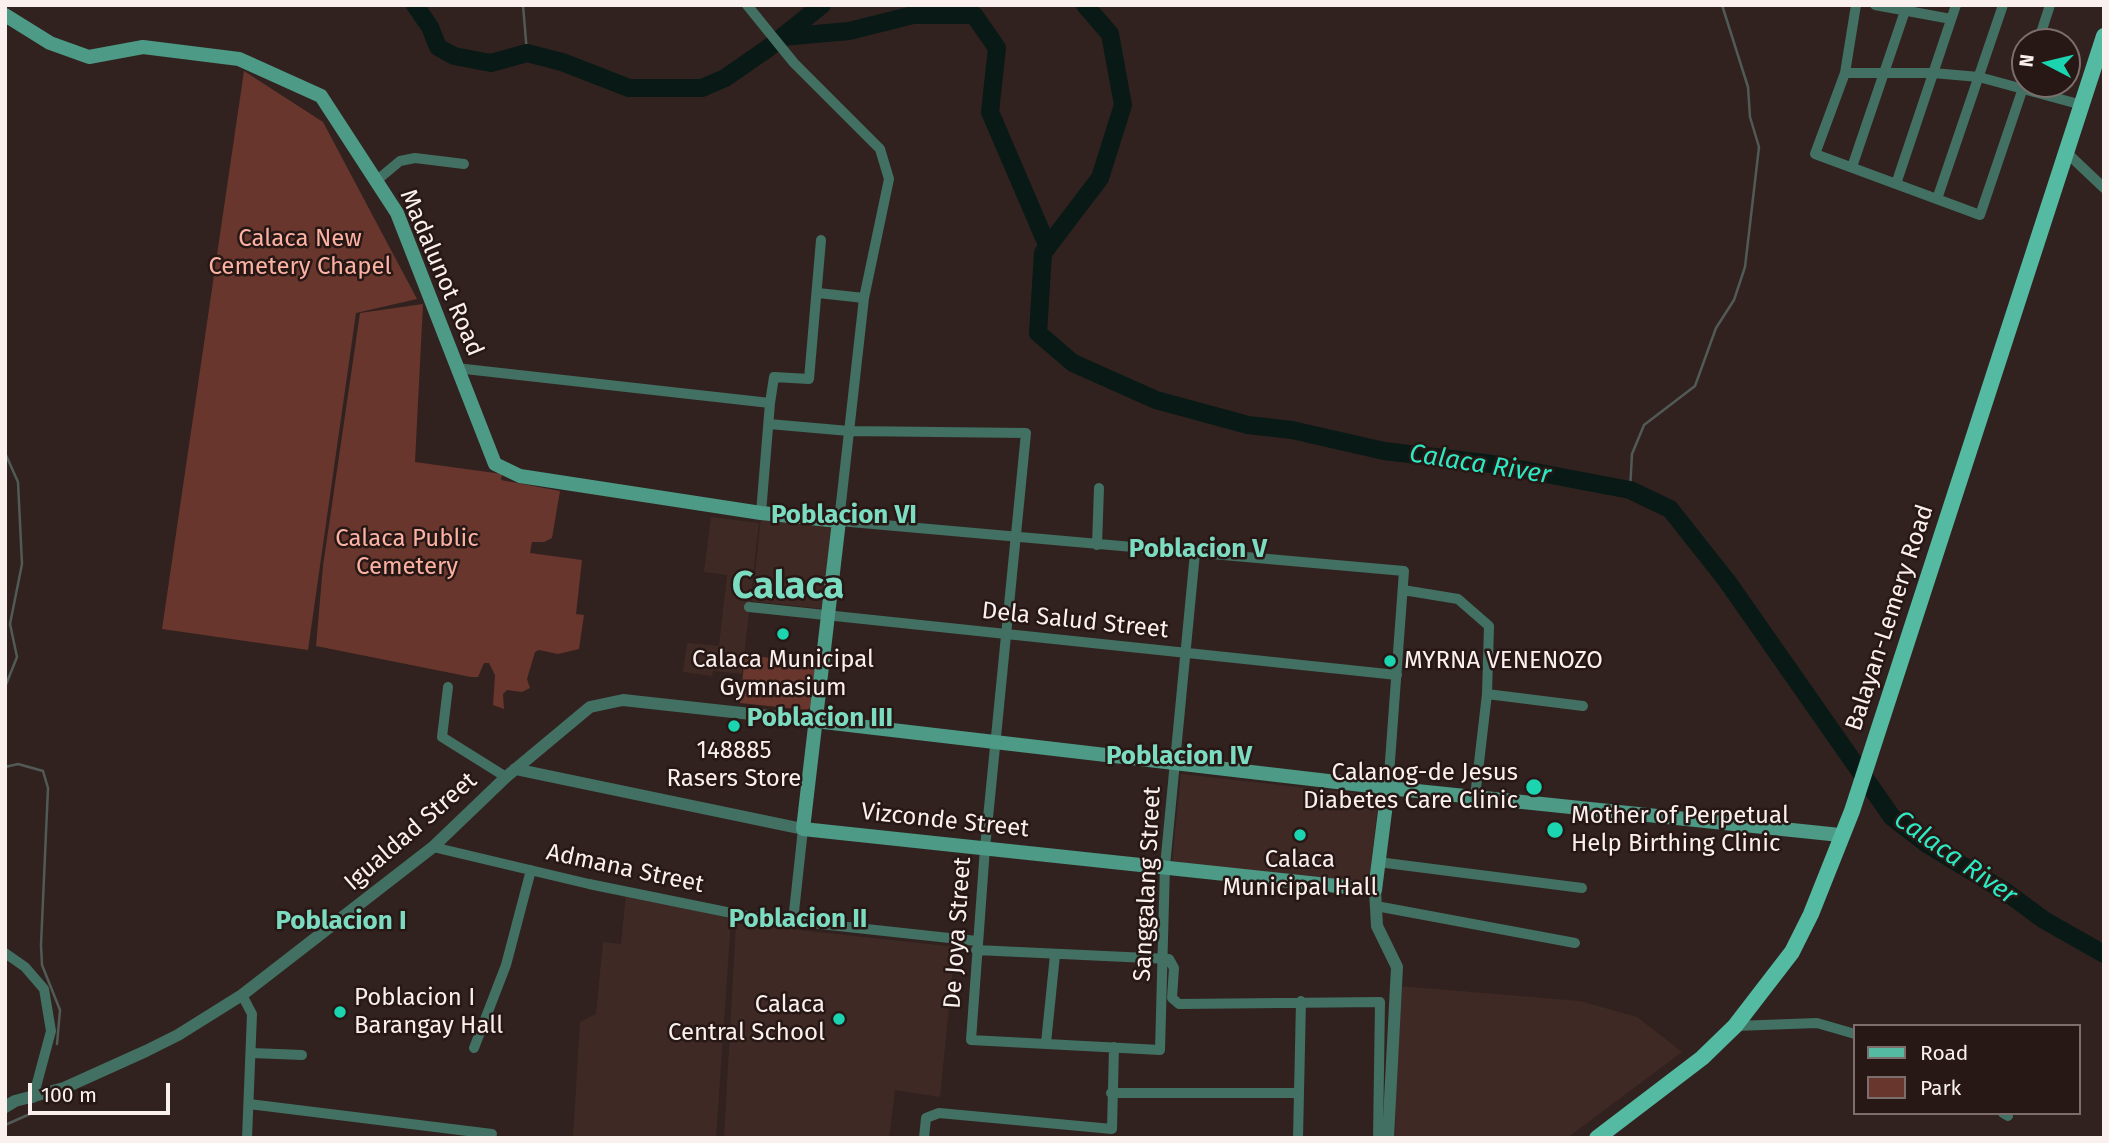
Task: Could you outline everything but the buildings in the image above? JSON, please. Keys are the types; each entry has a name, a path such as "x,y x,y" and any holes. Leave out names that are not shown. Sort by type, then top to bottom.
{"main road":[{"name":"Madalunot Road","path":"7,12 50,43 89,57 143,47 239,59 321,96 397,213 495,464 520,476 761,513 839,521"},
{"name":"Balayan-Lemery Road","path":"1597,1138 1702,1058 1735,1026 1792,952 1811,914 1840,835 1852,811 2104,36"},
{"path":"803,829 839,521"},
{"path":"815,721 1388,788 1840,835"},
{"path":"1375,890 1388,788"},
{"name":"Vizconde Street","path":"803,829 1375,890"}],"street":[{"path":"747,5 794,63 880,149 888,179 864,298 839,521 1404,571 1388,788"},
{"path":"1856,5 1845,73 1815,154 1980,215 2020,98"},
{"path":"1875,5 1951,19"},
{"path":"1896,184 1956,5"},
{"path":"1937,199 2003,5"},
{"path":"2043,28 2050,5"},
{"path":"1852,167 1905,12"},
{"path":"1845,73 1933,73 2011,83"},
{"path":"2062,98 2082,105"},
{"path":"2066,152 2104,188"},
{"path":"376,181 400,162 415,158 464,164"},
{"path":"761,513 774,377 808,379 821,240"},
{"path":"818,293 864,298"},
{"path":"456,368 770,403"},
{"path":"769,424 849,431"},
{"name":"De Joya Street","path":"849,431 1026,433 1009,636 995,742 976,946 971,1040 1046,1043"},
{"path":"1097,545 1099,488"},
{"name":"Sanggalang Street","path":"1114,1047 1160,1050 1165,866 1195,553"},
{"path":"1403,590 1458,598 1489,626 1487,694 1475,797"},
{"name":"Dela Salud Street","path":"749,607 1397,675"},
{"path":"448,687 442,737 510,773"},
{"path":"1487,694 1583,706"},
{"name":"Igualdad Street","path":"5,1107 15,1101 65,1088 178,1035 242,995 433,847 510,773 585,711 610,701 815,721"},
{"name":"Vizconde Street","path":"510,773 803,829"},
{"path":"793,921 803,829"},
{"name":"Admana Street","path":"433,847 746,916 1055,955 1162,959"},
{"path":"1378,862 1582,888"},
{"path":"474,1048 506,965 531,870"},
{"path":"1375,890 1377,926 1397,967 1388,1138"},
{"path":"1376,906 1574,943"},
{"path":"5,953 25,967 44,989 51,1031 33,1098"},
{"path":"924,1138 926,1118 939,1112 1111,1133 1114,1047 1046,1043 1055,955"},
{"path":"1162,959 1173,963 1175,1002 1380,1002 1378,1138"},
{"path":"242,995 252,1014 247,1138"},
{"path":"1298,1138 1301,1001"},
{"path":"1735,1026 1817,1023 1854,1034"},
{"path":"252,1053 302,1055"},
{"path":"1111,1093 1298,1093"},
{"path":"249,1104 433,1133 492,1134"}],"shaded area":[{"path":"711,517 759,523 742,674 713,671 712,676 683,672 687,643 719,646 727,575 704,572"},
{"path":"761,518 833,526 824,609 752,601"},
{"path":"1181,774 1379,796 1369,883 1172,862"},
{"path":"626,894 731,919 716,1138 573,1138 580,1022 596,1014 603,942 621,944"},
{"name":"Calaca Central School","path":"736,923 955,947 940,1097 895,1090 889,1138 724,1138"},
{"path":"1399,986 1580,1001 1637,1017 1682,1052 1567,1138 1395,1138"}],"green space":[{"name":"Calaca New Cemetery Chapel","path":"244,71 323,122 417,299 356,313 308,650 162,629"},
{"name":"Calaca Public Cemetery","path":"423,304 415,462 502,474 501,480 560,491 552,538 544,542 532,542 530,553 582,560 576,614 584,615 579,649 558,654 539,650 535,652 527,679 530,688 522,692 507,690 503,694 504,709 493,705 495,675 489,663 484,663 478,677 471,677 316,646 323,566 360,313"},
{"path":"745,655 816,663 811,707 807,710 740,703"}],"waterway":[{"name":"Calaca River","path":"415,5 430,27 438,47 454,56 491,63 527,53 562,62 629,88 702,88 725,78 767,49 822,5"},
{"path":"523,5 527,53"},
{"name":"Calaca River","path":"1085,5 1110,34 1123,105 1100,178 1043,253 1038,333 1073,363 1156,400 1248,425 1292,430 1384,451 1493,464 1630,490 1670,509 1727,581 1892,817 1927,844 2006,892 2044,920 2104,954"},
{"path":"1630,490 1632,454 1644,425 1695,386 1716,328 1734,300 1745,267 1759,147 1750,117 1748,87 1722,5"},
{"path":"782,37 849,31 913,15 974,15 997,48 990,112 1048,247"},
{"path":"5,453 18,482 22,564 10,624 17,657 5,687"},
{"path":"5,767 18,764 43,771 48,788 41,945 42,965 60,1010 57,1044"},
{"path":"5,1125 30,1114"}],"place":[{"name":"Calaca Municipal Gymnasium","path":"783,634"},
{"name":"MYRNA VENENOZO","path":"1390,661"},
{"name":"148885 Rasers Store","path":"734,726"},
{"name":"Calanog-de Jesus Diabetes Care Clinic","path":"1534,787"},
{"name":"Mother of Perpetual Help Birthing Clinic","path":"1555,830"},
{"name":"Calaca Municipal Hall","path":"1300,835"},
{"name":"Poblacion I Barangay Hall","path":"340,1012"},
{"name":"Calaca Central School","path":"839,1019"}],"district":[{"name":"Poblacion VI","path":"844,516"},
{"name":"Poblacion V","path":"1198,550"},
{"name":"Calaca","path":"788,587"},
{"name":"Poblacion III","path":"820,719"},
{"name":"Poblacion IV","path":"1179,757"},
{"name":"Poblacion II","path":"798,920"},
{"name":"Poblacion I","path":"341,922"}]}
